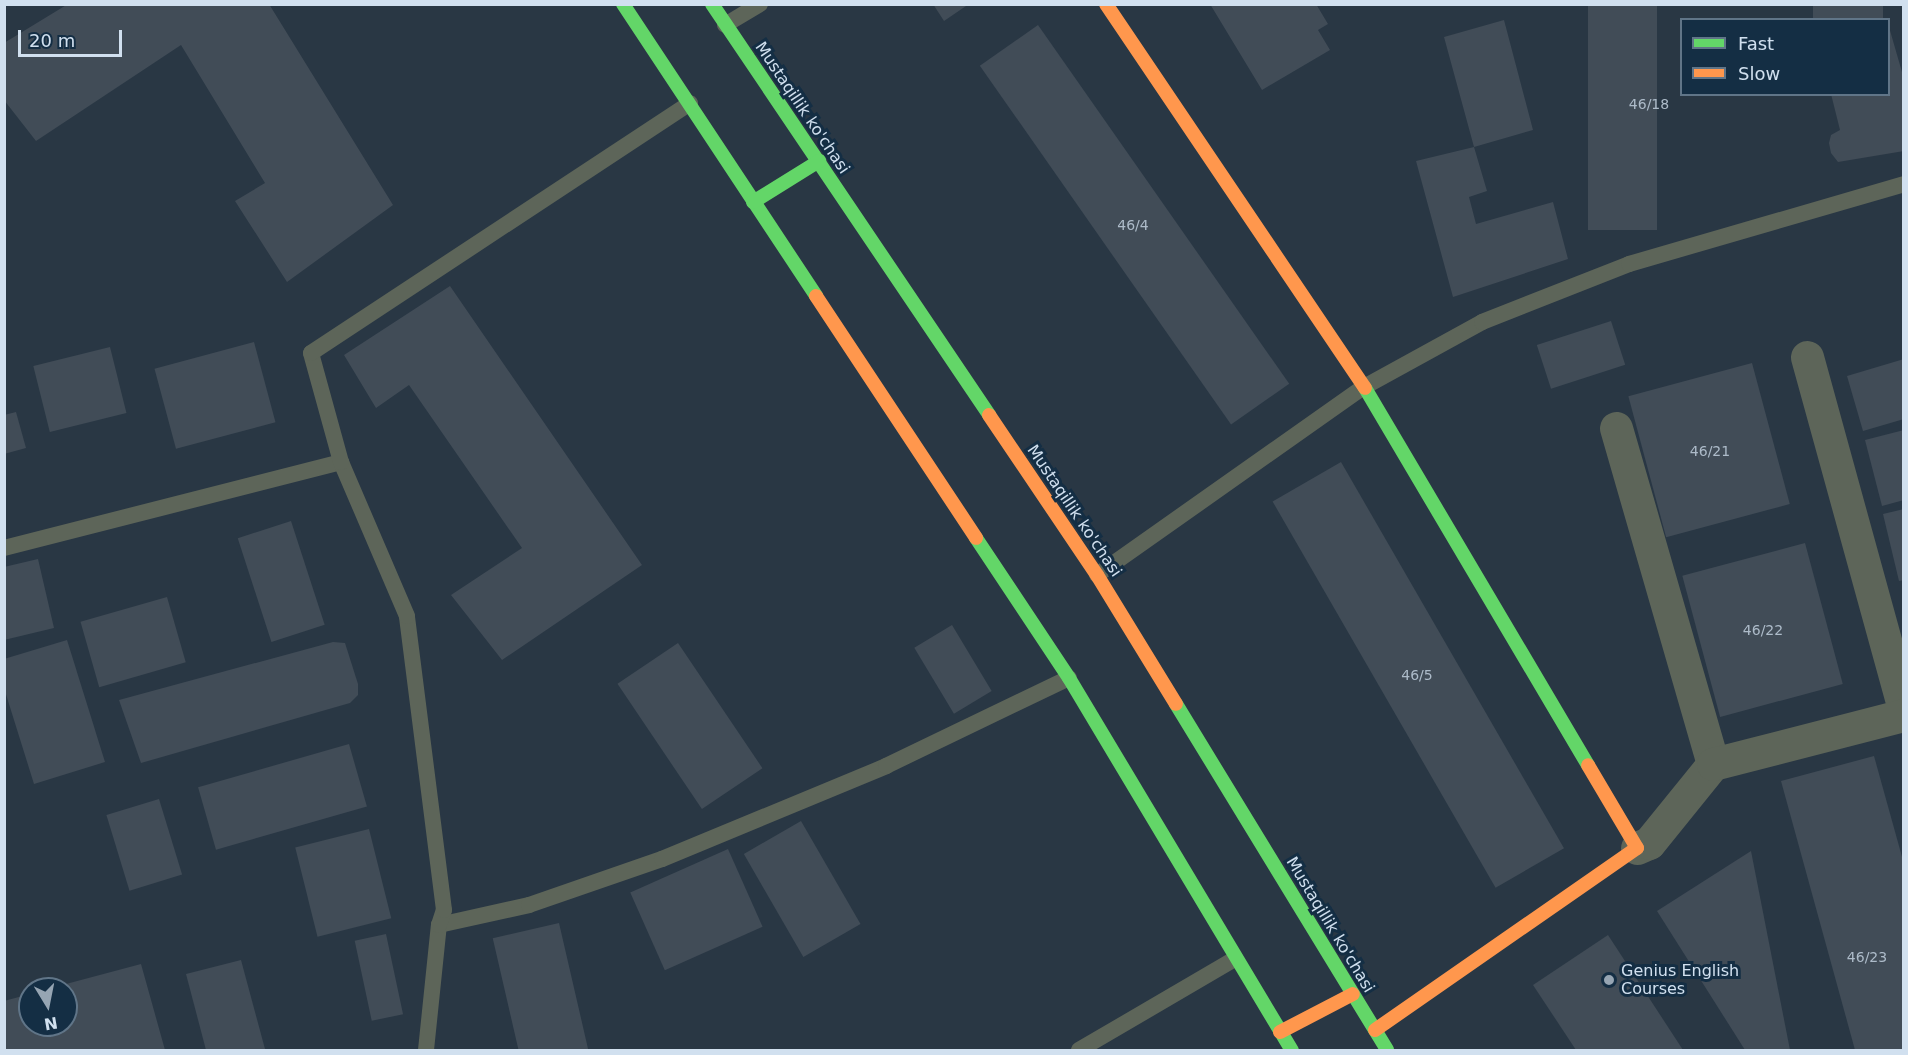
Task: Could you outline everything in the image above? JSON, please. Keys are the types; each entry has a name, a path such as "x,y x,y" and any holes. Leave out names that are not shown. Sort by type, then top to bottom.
{"main road":[{"path":"622,4 690,103 753,202 1070,678 1235,959 1292,1050"},
{"name":"Mustaqillik ko'chasi","path":"712,4 1097,575 1387,1050"},
{"path":"1106,4 1364,387 1636,848 1375,1030"},
{"path":"753,202 819,161"},
{"path":"1280,1032 1353,994"}],"street":[{"path":"1807,357 1904,709"},
{"path":"1616,428 1713,764"},
{"path":"1636,848 1649,843 1713,764 1904,715"}],"lane":[{"path":"726,25 760,4"},
{"path":"426,1050 439,925 444,910 408,616 341,462 311,353 690,103"},
{"path":"1097,575 1364,387 1482,322 1629,264 1904,184"},
{"path":"4,548 341,462"},
{"path":"439,925 529,905 662,859 886,766 1070,678"},
{"path":"1079,1050 1235,959"}],"building":[{"path":"68,4 269,4 393,205 287,282 235,201 265,183 181,45 36,141 4,100 4,43"},
{"path":"933,4 969,4 944,21"},
{"path":"1210,4 1316,4 1328,24 1318,30 1330,50 1262,90"},
{"path":"1588,4 1657,4 1657,230 1588,230"},
{"path":"1813,4 1883,4 1883,18 1813,18"},
{"path":"1504,20 1533,130 1474,147 1444,37"},
{"path":"1038,25 1289,384 1231,425 980,66"},
{"path":"1890,30 1904,79 1904,151 1838,162 1831,153 1829,143 1831,135 1840,130 1832,96 1890,96"},
{"path":"1474,147 1487,191 1469,197 1476,224 1553,202 1568,259 1453,297 1416,161"},
{"path":"450,286 642,565 502,660 451,595 522,548 409,385 376,408 344,355"},
{"path":"1611,321 1625,365 1551,389 1537,345"},
{"path":"254,342 275,422 176,449 155,369"},
{"path":"110,347 126,413 50,432 33,366"},
{"path":"1904,359 1904,419 1863,431 1847,376"},
{"path":"1752,363 1790,504 1666,537 1628,396"},
{"path":"16,412 26,448 4,454 4,415"},
{"path":"1904,430 1904,500 1882,506 1865,440"},
{"path":"1341,462 1564,848 1496,888 1273,502"},
{"path":"1904,509 1904,580 1899,581 1883,514"},
{"path":"291,521 325,625 271,642 238,538"},
{"path":"1805,543 1843,684 1720,717 1682,576"},
{"path":"38,559 54,628 4,640 4,567"},
{"path":"167,597 186,662 99,687 80,622"},
{"path":"952,625 992,691 954,714 914,648"},
{"path":"67,640 105,762 34,784 4,688 4,659"},
{"path":"333,642 345,643 358,684 358,695 350,703 141,763 119,700"},
{"path":"678,643 762,768 702,809 617,684"},
{"path":"349,744 367,806 216,850 198,787"},
{"path":"1874,756 1904,864 1904,1050 1855,1050 1781,781"},
{"path":"159,799 182,875 130,891 106,815"},
{"path":"801,821 860,924 803,957 744,854"},
{"path":"369,829 391,918 318,937 295,847"},
{"path":"728,849 763,927 665,970 630,893"},
{"path":"1751,851 1790,1050 1745,1050 1657,911"},
{"path":"559,923 588,1050 519,1050 493,938"},
{"path":"386,934 403,1014 372,1021 355,941"},
{"path":"1608,935 1683,1050 1576,1050 1533,985"},
{"path":"241,960 265,1049 206,1050 186,974"},
{"path":"141,964 165,1050 4,1050 4,1001 18,997 18,1037 78,1037 78,981"}],"traffic: fast":[{"path":"623,4 816,296"},
{"path":"712,4 989,415"},
{"path":"753,202 819,161"},
{"path":"1365,388 1588,765"},
{"path":"976,538 1069,678 1292,1050"},
{"path":"1176,704 1387,1050"}],"traffic: slow":[{"path":"1106,4 1365,388"},
{"path":"816,296 976,538"},
{"path":"989,415 1097,575 1176,704"},
{"path":"1375,1030 1637,848 1588,765"},
{"path":"1280,1032 1353,994"}],"place":[{"name":"Genius English Courses","path":"1609,980"}]}
